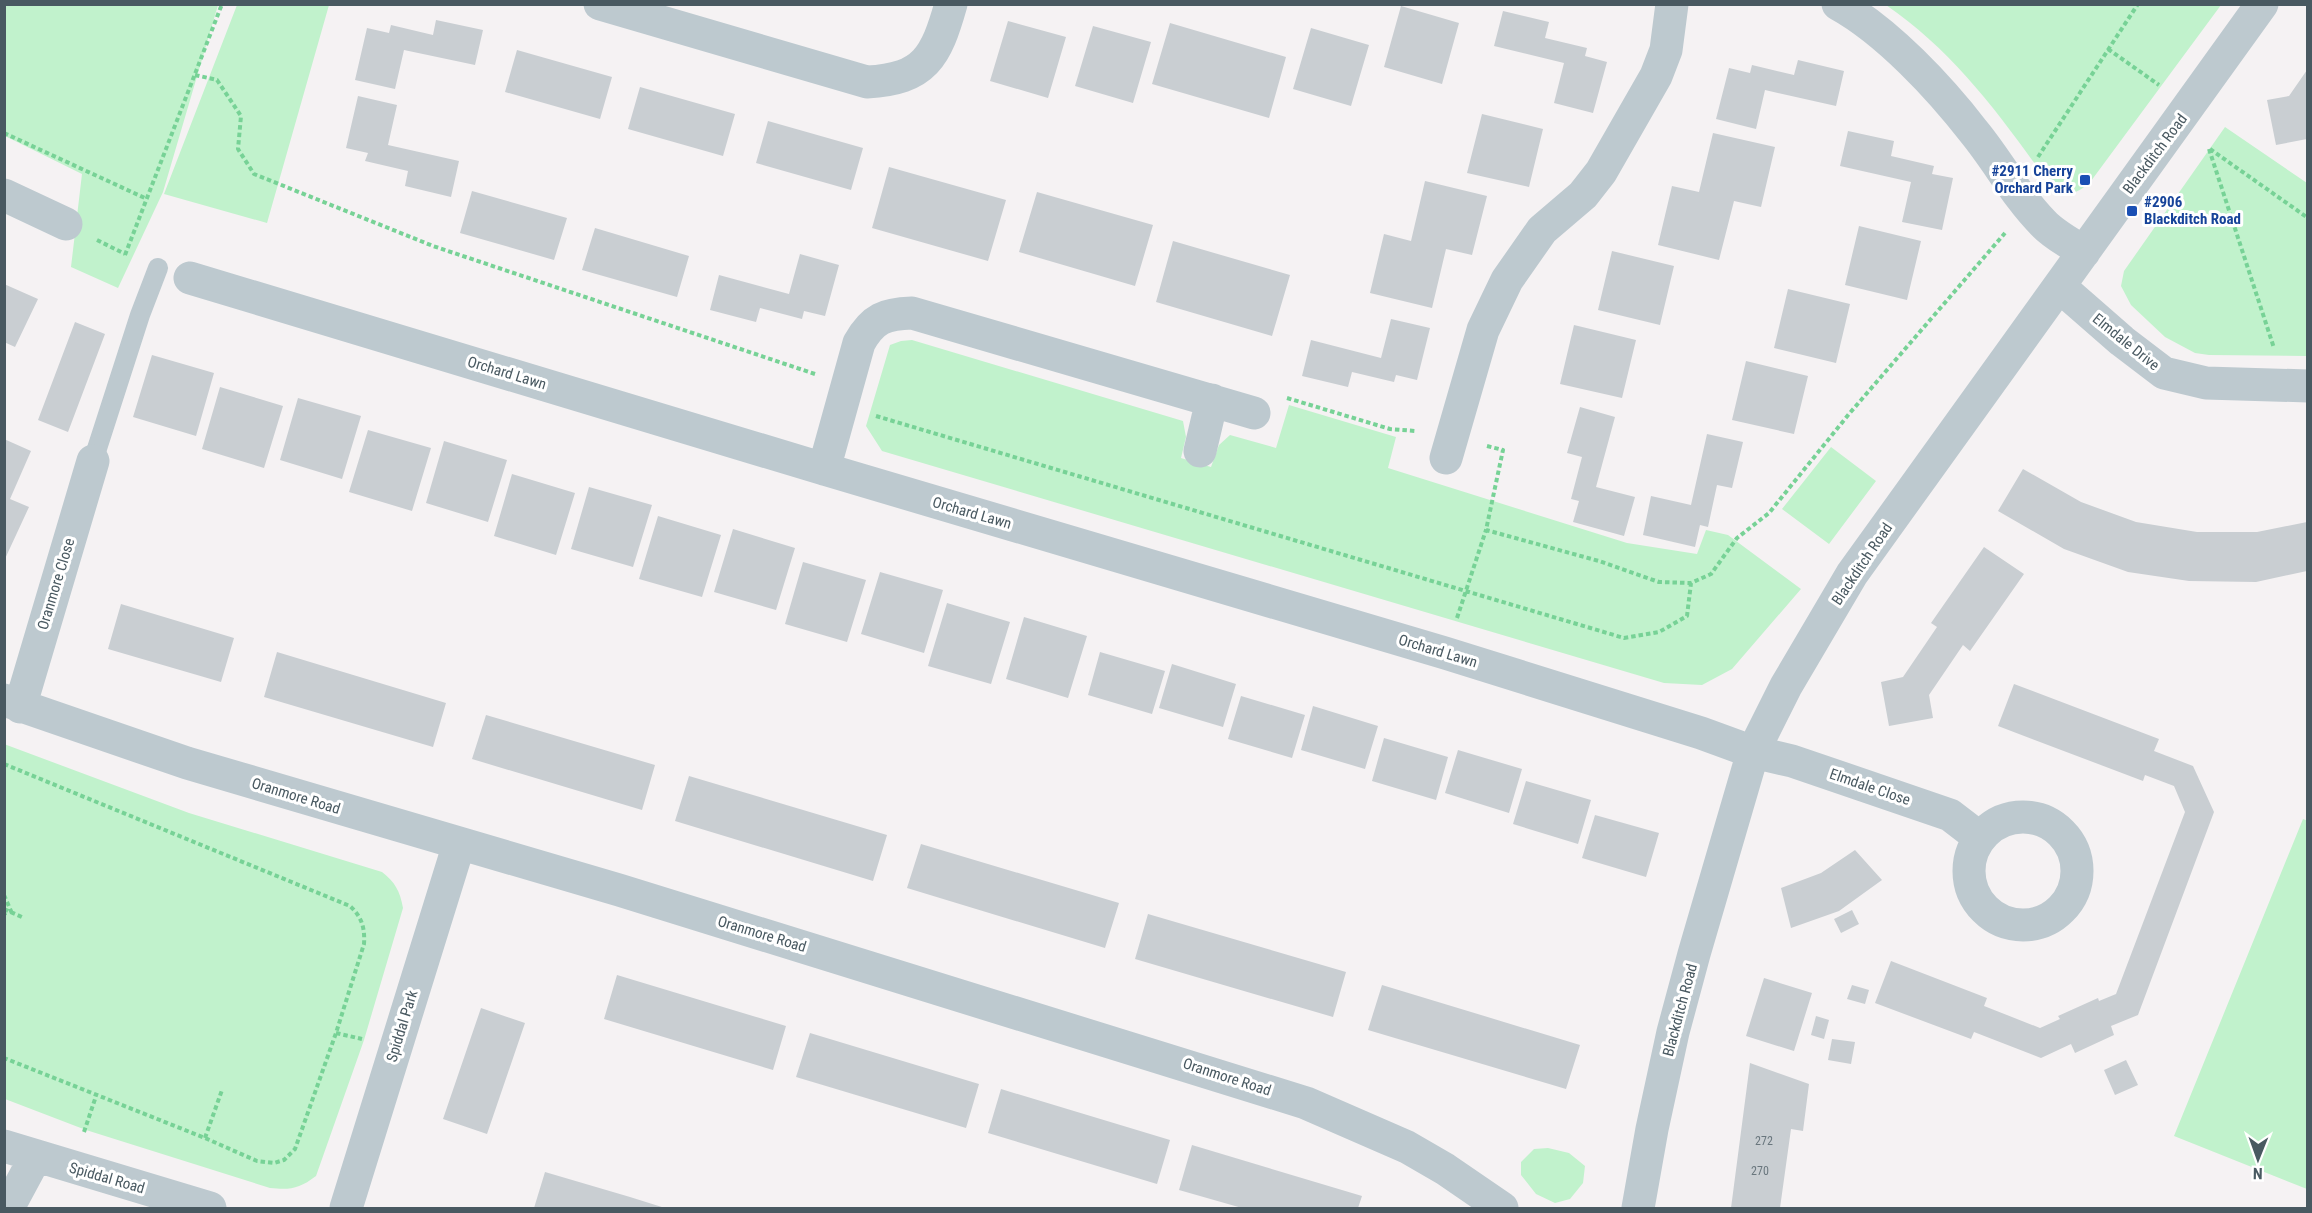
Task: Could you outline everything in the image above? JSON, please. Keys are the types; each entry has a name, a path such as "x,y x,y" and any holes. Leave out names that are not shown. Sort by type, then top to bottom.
{"street":[{"path":"600,4 867,82 893,81 927,62 942,37 951,4"},
{"path":"1449,447 1483,330 1508,280 1542,230 1589,187 1601,172 1625,132 1656,76 1666,50 1672,4"},
{"path":"1838,4 1856,14 1936,86 1975,132 2028,207 2044,224 2084,252"},
{"name":"Blackditch Road","path":"1638,1209 1672,1032 1753,752 1786,686 1852,573 2262,4"},
{"path":"4,195 66,224"},
{"name":"Orchard Lawn","path":"190,278 1445,653 1701,733 1753,752"},
{"name":"Elmdale Drive","path":"2059,286 2122,341 2164,373 2206,383 2297,386"},
{"path":"824,469 859,343 868,327 889,314 912,314 1254,413"},
{"path":"1200,451 1212,400"},
{"name":"Oranmore Close","path":"12,704 93,461"},
{"name":"Oranmore Road","path":"12,704 187,763 630,893 1306,1103 1407,1146 1445,1169 1502,1209"},
{"name":"Elmdale Close","path":"1753,752 1792,761 1950,815 1980,838"},
{"name":"Spiddal Park","path":"346,1209 459,844"},
{"name":"Spiddal Road","path":"4,1146 210,1209"},
{"path":"8,1209 36,1156"}],"lane":[{"path":"93,461 140,315 158,268"}],"path":[{"path":"125,255 222,4"},
{"path":"1486,530 1599,561 1659,582 1691,583 1711,574 1737,538 1769,513 1849,414 2012,225 2000,207 2016,190 2138,4"},
{"path":"2108,49 2190,107"},
{"path":"195,75 217,80 241,116 238,149 254,174 433,246 824,377 842,406 1624,638 1659,633 1687,616 1691,583"},
{"path":"4,133 147,199"},
{"path":"2297,386 2209,149 2307,218"},
{"path":"66,224 125,255 158,268"},
{"path":"1282,397 1449,447 1503,450 1486,530 1445,653"},
{"path":"4,764 350,906 358,914 365,929 364,944 336,1033 295,1149 284,1160 274,1163 257,1161 4,1058"},
{"path":"4,895 10,911"},
{"path":"4,909 24,918"},
{"path":"4,914 10,911"},
{"path":"205,1138 222,1090"}],"green space":[{"path":"4,5 218,5 163,192 118,288 71,267 82,174 5,136"},
{"path":"237,5 329,5 267,223 164,194"},
{"path":"1886,5 2221,5 2091,181 2073,193 2063,193 2052,188 2016,137 1956,66 1934,44"},
{"path":"2225,127 2307,183 2307,356 2195,353 2165,337 2131,305 2121,286 2124,271"},
{"path":"912,340 1183,421 1186,437 1181,458 1211,467 1219,445 1230,435 1276,448 1289,405 1396,437 1388,468 1627,543 1697,554 1706,530 1728,535 1801,589 1732,669 1702,685 1664,683 882,451 866,426 890,345"},
{"path":"1831,447 1876,481 1829,544 1782,509"},
{"path":"4,744 189,813 382,872 394,883 403,908 364,1040 316,1176 294,1188 270,1188 86,1130 5,1099"},
{"path":"2303,819 2308,821 2307,1189 2174,1136"},
{"path":"1548,1148 1569,1153 1585,1166 1583,1183 1570,1199 1555,1203 1536,1194 1521,1175 1521,1162 1534,1149"}],"building":[{"path":"1401,6 1459,23 1442,84 1384,67"},
{"path":"1503,11 1549,22 1545,38 1587,48 1585,56 1607,62 1593,113 1554,103 1564,63 1494,46"},
{"path":"436,20 483,30 475,65 404,50 395,89 355,80 367,28 389,33 391,25 433,35"},
{"path":"1008,21 1066,37 1048,98 990,81"},
{"path":"1170,23 1286,57 1269,118 1152,84"},
{"path":"1093,26 1151,42 1133,103 1075,86"},
{"path":"1311,28 1369,45 1351,106 1293,89"},
{"path":"517,50 612,77 600,119 505,92"},
{"path":"1798,60 1844,71 1836,106 1765,90 1756,129 1716,119 1729,68 1750,73 1752,65 1794,75"},
{"path":"2307,70 2307,139 2276,145 2267,100 2289,96"},
{"path":"640,87 735,114 723,156 628,129"},
{"path":"358,96 397,105 388,145 459,161 451,197 405,186 408,171 365,161 368,153 346,148"},
{"path":"1482,114 1543,129 1529,187 1467,173"},
{"path":"768,121 863,148 851,190 756,163"},
{"path":"1848,131 1894,141 1891,156 1934,166 1932,174 1953,178 1942,230 1902,222 1911,182 1840,166"},
{"path":"1713,133 1775,147 1761,207 1734,201 1719,260 1658,245 1672,186 1699,192"},
{"path":"889,167 1006,200 988,261 872,228"},
{"path":"1425,181 1487,196 1472,255 1446,249 1432,308 1370,293 1384,234 1411,241"},
{"path":"472,191 567,218 554,260 460,233"},
{"path":"1037,192 1153,225 1135,286 1019,252"},
{"path":"1859,226 1921,241 1907,300 1845,285"},
{"path":"595,228 689,256 677,297 582,270"},
{"path":"1173,241 1290,275 1272,336 1156,302"},
{"path":"1612,251 1674,266 1660,325 1598,310"},
{"path":"800,254 839,265 825,316 804,311 802,319 760,308 756,322 710,310 719,275 789,294"},
{"path":"4,284 38,299 15,347 4,342"},
{"path":"1788,289 1850,304 1836,363 1774,348"},
{"path":"1391,319 1430,328 1417,380 1396,375 1394,382 1352,372 1348,387 1302,376 1311,340 1381,358"},
{"path":"75,322 105,334 68,432 38,420"},
{"path":"1574,325 1636,340 1622,398 1560,384"},
{"path":"152,355 214,373 196,436 133,417"},
{"path":"1746,361 1808,376 1794,434 1732,420"},
{"path":"220,387 283,406 264,468 202,449"},
{"path":"298,398 361,416 342,479 280,460"},
{"path":"1580,407 1615,417 1596,487 1635,497 1624,536 1573,522 1579,501 1571,499 1582,457 1567,453"},
{"path":"368,430 431,448 412,511 349,492"},
{"path":"1707,434 1743,442 1732,488 1717,485 1708,527 1700,525 1695,547 1643,535 1651,496 1691,505"},
{"path":"4,439 31,451 10,499 29,507 4,561"},
{"path":"444,441 507,460 488,522 426,503"},
{"path":"2023,469 2081,502 2136,522 2197,532 2257,532 2307,522 2307,571 2256,582 2189,581 2128,572 2064,549 1998,511"},
{"path":"512,474 575,493 556,555 494,536"},
{"path":"589,487 652,505 633,567 571,549"},
{"path":"658,516 721,535 702,597 639,579"},
{"path":"733,529 795,548 776,610 714,592"},
{"path":"1984,547 2024,574 1970,651 1963,645 1929,695 1933,718 1889,726 1881,682 1903,677 1937,627 1931,623"},
{"path":"803,562 866,580 847,642 785,624"},
{"path":"880,572 943,590 924,653 861,634"},
{"path":"947,603 1010,622 991,684 928,666"},
{"path":"121,604 234,638 221,682 108,649"},
{"path":"1024,617 1087,636 1068,698 1006,679"},
{"path":"277,652 446,703 433,747 264,697"},
{"path":"1100,652 1165,671 1152,714 1088,695"},
{"path":"1172,664 1236,684 1223,727 1159,708"},
{"path":"2014,684 2159,739 2154,751 2193,766 2214,812 2138,1015 2111,1026 2114,1035 2075,1053 2071,1044 2041,1058 1974,1032 1971,1039 1875,1003 1891,961 1987,998 1984,1006 2040,1028 2060,1019 2058,1016 2098,998 2099,1001 2116,994 2185,812 2174,786 2145,775 2143,781 1998,726"},
{"path":"1241,696 1305,715 1292,758 1228,739"},
{"path":"1313,706 1378,726 1365,769 1301,750"},
{"path":"486,715 655,765 642,810 472,759"},
{"path":"1384,738 1448,757 1436,800 1372,781"},
{"path":"1458,750 1522,769 1509,813 1445,793"},
{"path":"689,776 887,835 873,881 675,821"},
{"path":"1526,781 1591,800 1578,844 1513,824"},
{"path":"1595,815 1659,833 1646,877 1582,858"},
{"path":"921,844 1119,903 1105,948 907,888"},
{"path":"1855,850 1882,880 1839,911 1791,928 1781,888 1821,873"},
{"path":"1852,910 1859,924 1841,933 1834,919"},
{"path":"1148,914 1346,972 1333,1017 1135,959"},
{"path":"617,975 786,1026 773,1070 604,1019"},
{"path":"1764,978 1812,993 1794,1051 1746,1036"},
{"path":"1382,985 1580,1045 1566,1089 1368,1030"},
{"path":"1852,985 1869,990 1865,1004 1847,999"},
{"path":"481,1008 525,1023 487,1134 443,1119"},
{"path":"1816,1016 1829,1020 1824,1039 1811,1035"},
{"path":"810,1033 979,1084 966,1128 796,1077"},
{"path":"1832,1039 1855,1042 1851,1064 1828,1060"},
{"path":"2126,1060 2138,1085 2115,1095 2104,1070"},
{"path":"1750,1063 1809,1084 1803,1131 1791,1129 1780,1208 1731,1208"},
{"path":"1001,1089 1170,1140 1157,1184 988,1133"},
{"path":"1192,1145 1362,1196 1358,1208 1242,1208 1179,1190"},
{"path":"545,1172 630,1197 665,1208 534,1208"}],"place":[{"name":"#2911 Cherry Orchard Park","path":"2085,180"},
{"name":"#2906 Blackditch Road","path":"2132,211"}]}
